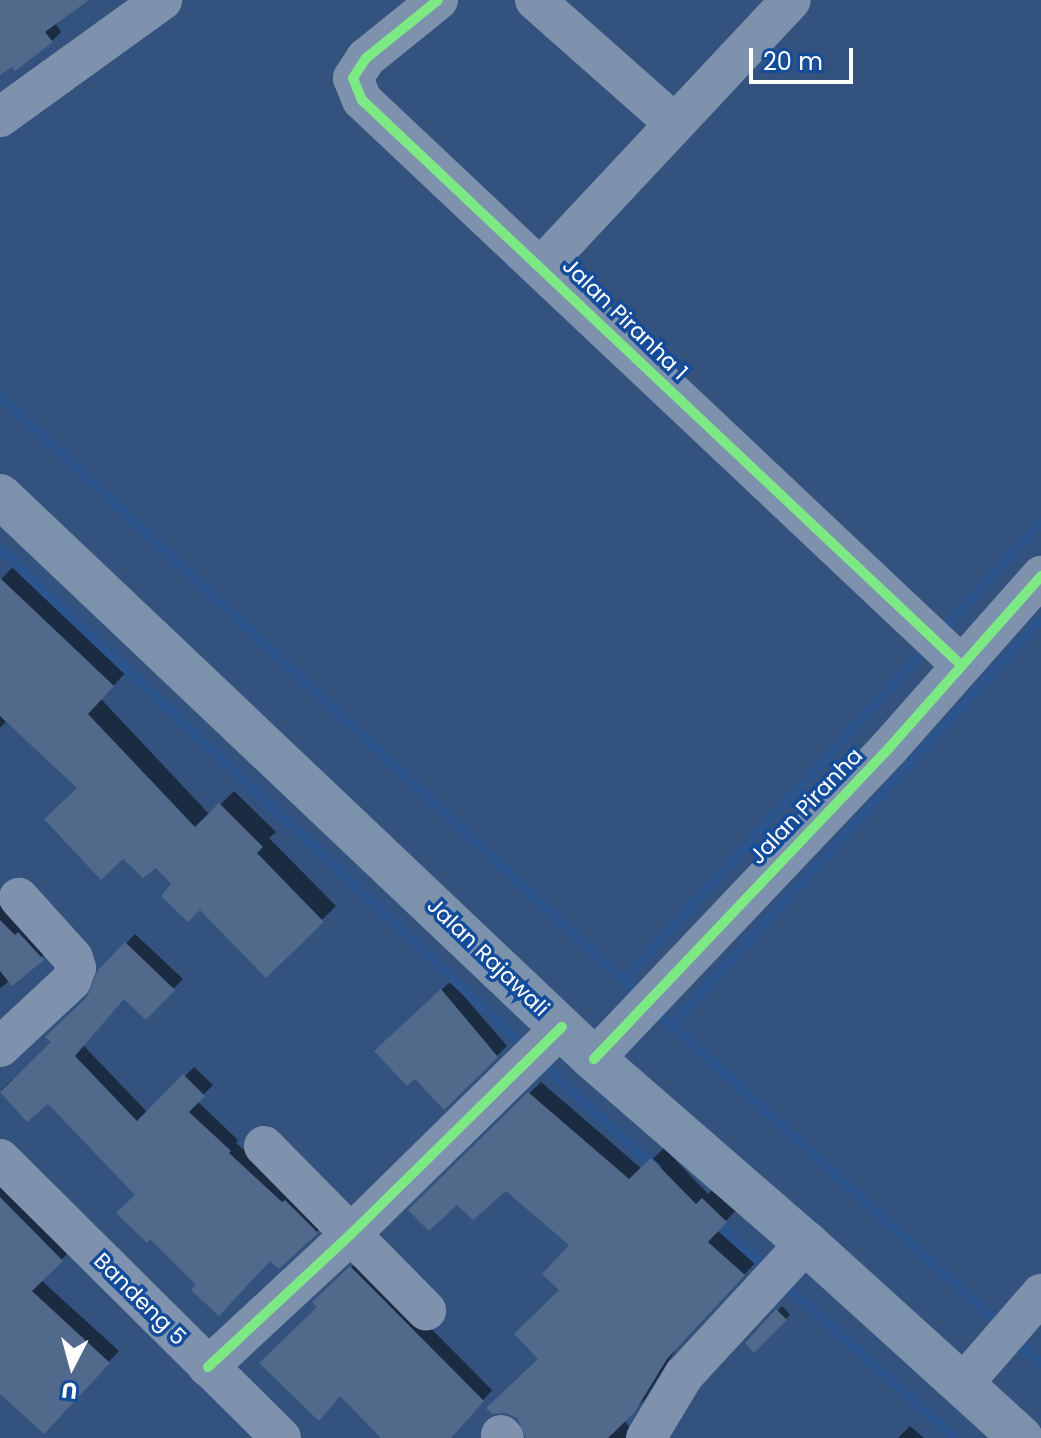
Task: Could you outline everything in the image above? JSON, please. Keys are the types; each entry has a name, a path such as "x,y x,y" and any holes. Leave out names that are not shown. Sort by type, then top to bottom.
{"main road":[{"name":"Jalan Rajawali","path":"0,496 594,1059 806,1243 1021,1438"}],"street":[{"path":"0,117 162,0"},
{"name":"Jalan Piranha 1","path":"438,0 366,58 353,78 362,100 542,266 960,664"},
{"path":"535,0 674,123"},
{"path":"542,266 791,0"},
{"name":"Jalan Piranha","path":"594,1059 889,748 960,664 1041,576"},
{"path":"0,1047 71,981 76,968 73,958 19,898"},
{"path":"208,1367 350,1235 562,1027"},
{"path":"264,1146 426,1310"},
{"name":"Bandeng 5","path":"0,1159 281,1438"},
{"path":"646,1438 684,1375 806,1243"},
{"path":"962,1385 1041,1294"}],"building":[{"path":"0,0 89,0 45,32 53,42 15,71 12,67 0,75"},
{"path":"0,578 114,686 88,714 195,827 219,803 263,847 257,853 324,922 266,978 200,910 188,922 161,896 171,884 156,868 143,878 123,859 101,880 44,819 77,788 0,716"},
{"path":"0,920 15,935 18,932 44,960 12,986 0,971"},
{"path":"125,942 175,990 146,1020 124,999 75,1056 137,1121 183,1074 205,1096 189,1112 231,1151 229,1153 282,1202 285,1200 318,1233 279,1269 270,1261 219,1316 191,1290 196,1285 150,1239 147,1243 116,1213 135,1195 48,1104 27,1122 0,1092 51,1042 45,1037 87,997 98,970"},
{"path":"441,989 498,1057 444,1110 415,1079 407,1086 374,1051"},
{"path":"528,1092 629,1179 651,1158 696,1204 702,1198 727,1222 708,1242 745,1275 667,1359 634,1413 608,1438 526,1438 517,1418 506,1413 492,1414 486,1408 538,1359 514,1334 559,1290 542,1274 569,1245 506,1191 473,1220 457,1205 429,1231 408,1210"},
{"path":"0,1197 63,1261 32,1291 110,1363 44,1434 0,1394"},
{"path":"350,1266 484,1401 451,1438 381,1438 340,1396 319,1421 259,1363 317,1307 312,1302"},
{"path":"776,1309 787,1320 754,1353 745,1343"}],"waterway":[{"path":"0,396 641,997"},
{"path":"940,633 1041,522"},
{"path":"0,549 527,1049"},
{"path":"672,1025 1041,620"},
{"path":"624,980 929,645"},
{"path":"653,1008 1001,1326"},
{"path":"538,1060 656,1168"},
{"path":"712,1219 769,1270"},
{"path":"781,1281 955,1438"},
{"path":"1013,1337 1041,1363"}],"cycle path":[{"path":"438,0 366,58 353,78 362,100 960,664"},
{"path":"594,1059 889,748 1041,576"},
{"path":"208,1367 350,1235 562,1027"}]}
